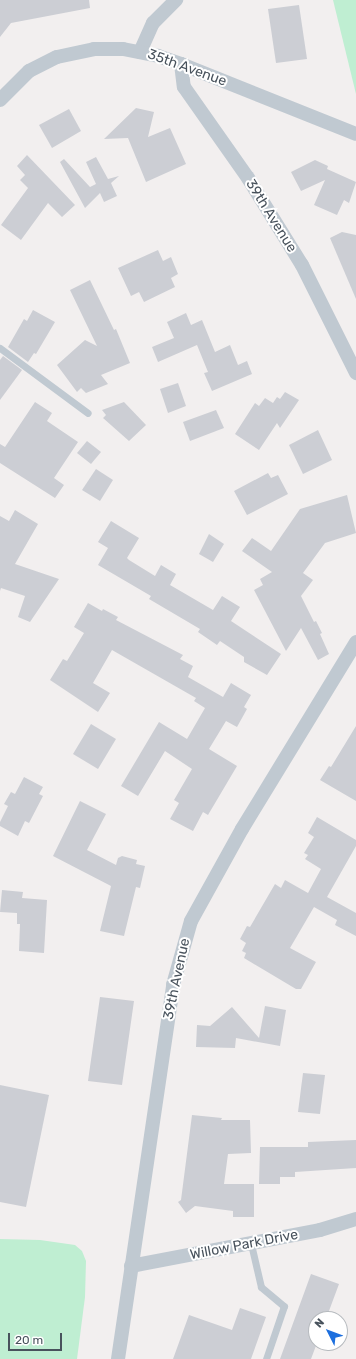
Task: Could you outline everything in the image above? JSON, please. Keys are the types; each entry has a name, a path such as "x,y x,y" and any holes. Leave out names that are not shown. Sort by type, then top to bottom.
{"street":[{"path":"140,52 153,22 176,0"},
{"name":"35th Avenue","path":"0,100 29,72 57,57 94,49 140,52 181,64 356,134"},
{"name":"39th Avenue","path":"181,64 184,87 248,178 302,265 356,373"},
{"name":"39th Avenue","path":"118,1359 173,985 191,921 242,829 356,642"},
{"name":"Willow Park Drive","path":"131,1266 320,1230 356,1219"}],"lane":[{"path":"0,348 88,413"},
{"path":"251,1244 261,1287 284,1306 266,1359"}],"green space":[{"path":"333,0 356,0 356,94"},
{"path":"0,1239 40,1240 75,1245 82,1251 86,1261 85,1297 77,1359 0,1359"}],"building":[{"path":"0,0 89,0 90,8 11,23 0,37"},
{"path":"299,5 307,59 276,63 268,9"},
{"path":"136,108 154,112 148,137 170,128 186,164 146,182 128,138 104,139"},
{"path":"69,109 81,131 52,148 39,125"},
{"path":"27,155 75,205 62,217 48,203 21,240 1,225 28,188 20,180 25,175 17,166"},
{"path":"96,157 108,179 119,176 111,183 117,196 104,202 100,193 85,208 60,162 64,159 90,187 96,184 86,162"},
{"path":"315,160 328,166 327,169 356,182 349,203 344,200 337,215 314,205 325,180 301,191 291,172"},
{"path":"342,232 356,235 356,299 330,238"},
{"path":"158,250 163,261 171,257 178,274 171,278 175,287 144,302 139,292 131,296 118,268"},
{"path":"90,280 114,330 116,329 130,363 101,375 108,384 86,393 81,388 77,392 57,365 85,340 97,346 70,290"},
{"path":"33,310 55,322 36,354 34,353 28,362 8,347 24,319 27,321"},
{"path":"186,313 191,325 202,320 215,352 230,345 238,365 247,361 252,374 212,391 204,373 208,372 197,345 158,362 152,347 174,338 167,322"},
{"path":"3,356 22,370 0,400 0,360"},
{"path":"178,383 186,406 168,413 160,389"},
{"path":"285,392 299,400 280,428 277,423 259,450 235,434 255,403 259,406 265,398 273,403 277,397 280,399"},
{"path":"35,402 52,413 47,421 78,442 54,478 64,485 55,498 0,463 0,444 5,447"},
{"path":"124,402 146,425 129,441 103,418 106,415 102,410"},
{"path":"216,410 224,428 190,441 183,422"},
{"path":"318,430 332,460 303,474 289,445"},
{"path":"87,441 101,452 91,464 77,453"},
{"path":"96,469 113,480 100,501 82,490"},
{"path":"268,473 271,478 278,475 288,494 247,515 234,491"},
{"path":"347,495 356,533 325,543 303,573 313,580 301,596 314,622 316,621 322,633 320,634 329,654 318,660 301,628 286,651 254,590 263,585 260,579 272,572 242,551 252,538 271,551 300,509"},
{"path":"15,510 38,524 15,564 59,579 30,622 18,617 25,596 1,588 0,591 0,516 9,521"},
{"path":"111,521 139,538 127,558 129,560 155,576 161,565 176,574 170,585 213,610 222,596 240,607 231,621 281,654 267,675 244,662 244,657 220,641 217,645 198,632 200,629 149,599 151,596 98,565 108,548 98,542"},
{"path":"209,534 224,544 213,562 199,554"},
{"path":"88,603 102,611 103,609 118,617 116,620 183,655 180,659 193,666 188,677 223,697 231,683 251,695 244,707 247,709 237,727 226,721 209,749 237,766 208,815 203,812 193,831 170,819 179,803 174,800 192,769 165,751 138,796 121,786 159,722 187,739 205,708 194,701 196,698 112,650 93,683 110,693 98,712 50,680 63,659 67,661 84,633 74,627"},
{"path":"91,724 116,739 98,769 73,754"},
{"path":"356,726 356,801 320,780 329,766 331,767"},
{"path":"24,777 43,787 39,794 43,796 29,823 25,821 18,836 0,826 0,822 8,806 4,804 11,792 15,794"},
{"path":"80,801 106,814 87,850 116,865 118,858 122,856 137,860 136,864 145,866 140,888 136,887 124,936 100,931 111,886 53,856"},
{"path":"317,817 356,840 356,846 327,897 356,913 356,936 335,925 337,920 314,907 290,948 316,962 301,989 296,989 244,958 246,953 242,951 246,943 240,939 247,926 250,927 275,884 281,888 285,880 308,893 321,869 305,859 308,855 304,853 314,837 308,833"},
{"path":"2,890 23,892 22,898 47,900 44,953 19,951 20,924 17,924 17,913 0,912"},
{"path":"100,997 134,1001 122,1085 88,1081"},
{"path":"265,1006 286,1010 280,1046 236,1038 235,1048 196,1047 197,1025 210,1026 232,1007 259,1038"},
{"path":"303,1073 325,1075 320,1114 298,1112"},
{"path":"0,1085 49,1095 26,1207 0,1202"},
{"path":"192,1115 222,1118 221,1120 250,1120 251,1153 228,1154 224,1184 254,1184 254,1217 233,1217 233,1211 195,1206 186,1213 178,1202 181,1200"},
{"path":"356,1140 356,1168 295,1172 295,1177 280,1177 280,1184 259,1184 260,1147 308,1147 308,1142"},
{"path":"311,1274 339,1284 329,1311 308,1311 308,1351 314,1351 311,1359 280,1359"},
{"path":"240,1308 266,1317 251,1359 173,1359 189,1315 232,1330"}]}
